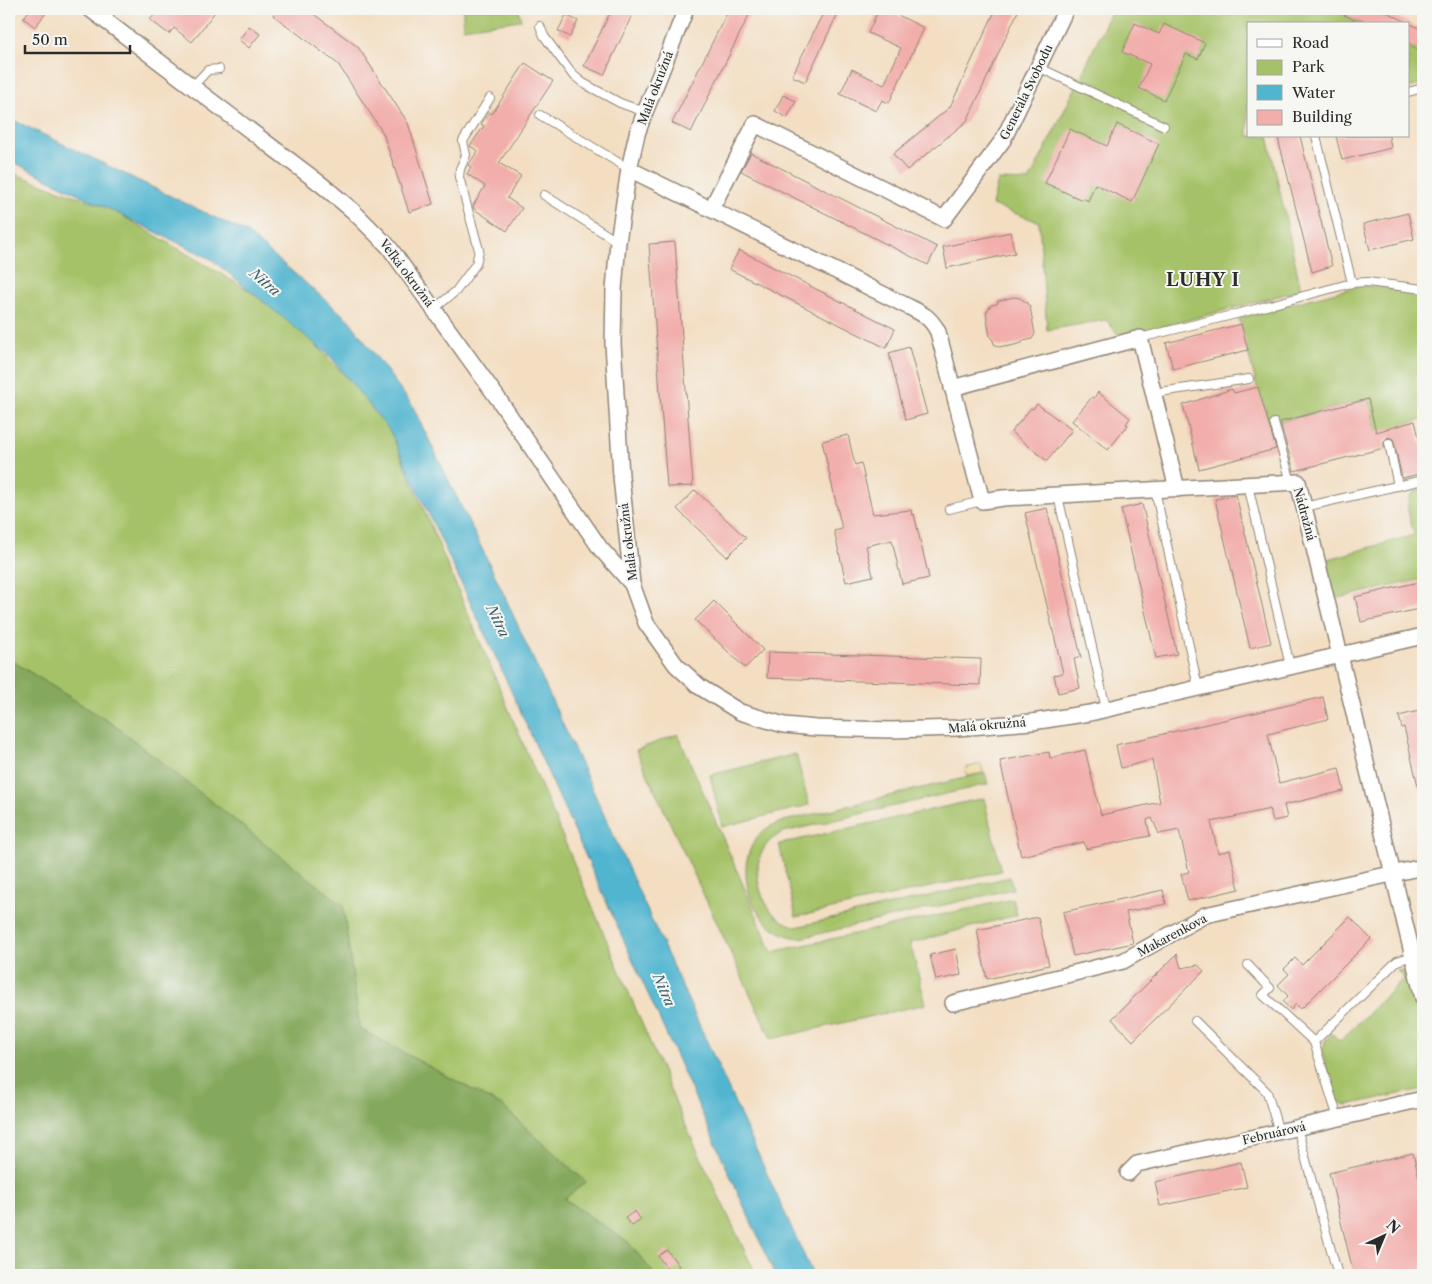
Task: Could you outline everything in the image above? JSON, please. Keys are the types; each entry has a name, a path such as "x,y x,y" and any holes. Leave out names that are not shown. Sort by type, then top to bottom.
{"street":[{"name":"Veľká okružná","path":"90,9 109,14 192,87 322,185 352,210 389,247 499,400 600,548 632,584"},
{"name":"Malá okružná","path":"686,9 645,112 629,169 618,242 614,290 613,343 621,476 632,584 646,623 676,665 700,687 740,712 784,725 816,728 891,730 957,728 1032,722 1106,709"},
{"name":"Generála Svobodu","path":"710,209 754,124 944,219 1003,140 1066,9"},
{"path":"629,169 927,316 938,332 982,502"},
{"path":"952,388 1140,338 1177,489"},
{"name":"Nádražná","path":"982,502 1003,498 1298,482 1423,998"},
{"path":"1106,709 1423,636"},
{"name":"Makarenkova","path":"953,1003 1123,961 1205,915 1423,868"},
{"name":"Februárová","path":"1128,1173 1137,1164 1423,1099"}],"lane":[{"path":"540,26 544,36 572,74 620,103 645,112"},
{"path":"1038,67 1164,126"},
{"path":"192,87 208,70 219,69"},
{"path":"1410,91 1423,88"},
{"path":"434,309 456,291 476,264 479,250 459,177 466,155 463,141 490,98"},
{"path":"540,115 629,169"},
{"path":"1316,138 1352,283"},
{"path":"544,195 618,242"},
{"path":"1140,338 1352,283 1367,282 1423,289"},
{"path":"1154,393 1249,379"},
{"path":"1274,423 1291,482"},
{"path":"1389,444 1398,486"},
{"path":"1304,508 1423,480"},
{"path":"1248,485 1290,666"},
{"path":"1155,490 1198,688"},
{"path":"1058,496 1106,709"},
{"path":"949,509 982,502"},
{"path":"1314,1042 1397,960 1413,956"},
{"path":"1248,965 1270,988 1263,994 1314,1042 1338,1118"},
{"path":"1195,1021 1266,1092 1278,1132"},
{"path":"1297,1128 1338,1275"}],"green space":[{"path":"463,9 518,9 521,20 463,28"},
{"path":"1112,9 1332,9 1359,22 1247,22 1247,138 1268,138 1301,290 1121,338 1106,320 1047,330 1039,222 992,205 998,180 1029,181 1077,85"},
{"path":"1410,47 1423,53 1423,84 1410,87"},
{"path":"9,172 109,208 284,311 385,418 682,1118 756,1275 655,1275 628,1242 564,1199 586,1182 502,1106 360,1029 342,905 114,725 9,659"},
{"path":"1362,285 1423,293 1423,419 1377,433 1368,399 1267,425 1239,318"},
{"path":"1422,488 1423,579 1334,599 1325,560 1414,535 1408,502 1410,496"},
{"path":"9,659 114,725 343,905 360,1029 502,1106 586,1182 564,1199 628,1242 655,1275 9,1275"},
{"path":"678,734 772,952 1013,899 1017,915 910,943 926,1004 771,1039 636,750"},
{"path":"796,754 809,805 722,827 710,775"},
{"path":"985,773 988,784 784,832 773,838 765,847 760,857 758,879 765,902 774,915 796,927 1010,877 1013,889 801,938 784,934 770,926 759,913 751,898 746,864 751,848 760,834 768,828 784,821"},
{"path":"984,798 1001,871 796,917 779,844"},
{"path":"1405,970 1408,973 1423,1034 1423,1089 1347,1105 1339,1102 1334,1093 1322,1053 1325,1041 1332,1033 1340,1041 1404,978 1397,971"}],"sand":[{"path":"981,764 983,773 967,776 965,768"}],"water":[{"name":"Nitra","path":"9,118 247,233 349,320 412,405 500,586 813,1275 775,1275 498,662 390,431 330,356 211,259 9,160"}],"building":[{"path":"31,9 49,9 35,27 23,18"},
{"path":"159,9 217,9 192,42 174,28 169,34 150,20"},
{"path":"278,9 307,9 358,47 408,123 433,204 409,212 383,133 338,64 273,15"},
{"path":"612,9 635,9 604,75 584,66"},
{"path":"729,9 752,9 691,132 672,123"},
{"path":"825,9 840,9 805,82 792,76"},
{"path":"879,9 896,14 924,28 889,103 882,100 876,111 840,94 852,69 884,85 901,48 868,33"},
{"path":"996,9 1019,9 967,121 907,170 893,154 950,107"},
{"path":"1332,9 1380,9 1407,22 1359,22"},
{"path":"566,15 578,21 570,37 558,31"},
{"path":"1135,23 1159,34 1164,24 1205,43 1198,59 1186,54 1164,100 1139,88 1150,64 1122,52"},
{"path":"1410,24 1423,30 1423,53 1410,46"},
{"path":"249,26 260,34 249,48 239,40"},
{"path":"525,63 553,81 499,163 521,176 507,198 522,208 507,231 474,209 473,206 485,186 467,174 471,167 468,165 478,151 470,146 484,126 481,124 489,112 492,114"},
{"path":"783,95 796,101 787,118 775,111"},
{"path":"1117,124 1159,144 1132,202 1095,184 1088,201 1045,183 1070,129 1107,146"},
{"path":"1278,138 1300,138 1332,266 1312,272"},
{"path":"1336,138 1389,138 1391,148 1342,160"},
{"path":"751,153 937,247 928,265 741,171"},
{"path":"1408,213 1414,239 1370,250 1363,224"},
{"path":"1010,232 1015,253 947,268 943,247"},
{"path":"675,242 693,486 667,487 649,244"},
{"path":"739,250 895,329 886,348 729,269"},
{"path":"1014,297 1020,298 1030,307 1035,334 1032,339 1022,343 1000,347 994,344 990,337 986,313 991,305 997,304 998,301"},
{"path":"1241,324 1248,350 1173,369 1166,343"},
{"path":"909,347 927,414 906,420 889,353"},
{"path":"1258,387 1276,449 1199,469 1183,405 1232,389 1234,393"},
{"path":"1098,392 1130,418 1126,424 1128,425 1108,450 1072,421"},
{"path":"1368,399 1376,432 1415,421 1421,446 1423,445 1423,473 1402,478 1393,439 1388,437 1384,441 1384,448 1294,471 1280,422"},
{"path":"1037,404 1072,430 1047,461 1011,432 1031,408 1033,409"},
{"path":"848,435 855,465 861,463 873,514 911,510 912,515 914,514 929,578 902,584 892,540 866,546 873,576 846,582 834,531 842,529 822,441"},
{"path":"695,490 746,538 727,557 677,509"},
{"path":"1236,495 1271,643 1250,648 1215,499"},
{"path":"1142,504 1177,654 1156,658 1121,509"},
{"path":"1047,508 1081,657 1074,659 1080,688 1058,693 1054,675 1063,673 1025,513"},
{"path":"1423,581 1423,608 1361,622 1355,597"},
{"path":"714,601 763,650 745,668 695,620"},
{"path":"768,652 981,659 980,685 767,678"},
{"path":"1323,697 1328,719 1268,734 1279,783 1339,768 1344,791 1284,805 1287,818 1273,821 1270,809 1211,822 1218,853 1230,850 1239,889 1188,901 1181,874 1189,872 1179,830 1159,834 1152,818 1147,820 1150,836 1086,849 1084,842 1021,856 1000,761 1049,752 1050,758 1085,750 1101,815 1160,802 1152,760 1121,768 1116,745"},
{"path":"1419,711 1423,728 1423,790 1419,790 1404,727 1402,728 1399,716"},
{"path":"1163,890 1166,904 1126,912 1133,943 1073,956 1063,912"},
{"path":"1038,917 1049,965 987,979 977,930"},
{"path":"1350,917 1371,939 1301,1009 1296,1004 1291,1010 1283,1002 1288,996 1278,985 1289,974 1284,969 1295,958 1302,965"},
{"path":"956,949 961,975 936,980 930,955"},
{"path":"1177,954 1181,968 1198,965 1204,971 1133,1041 1112,1019"},
{"path":"1413,1153 1423,1195 1423,1275 1354,1275 1329,1173"},
{"path":"1241,1162 1247,1187 1160,1206 1155,1182"},
{"path":"635,1211 641,1220 632,1226 625,1218"},
{"path":"667,1250 679,1266 670,1273 658,1256"}],"district":[{"name":"LUHY I","path":"1203,280"}]}
